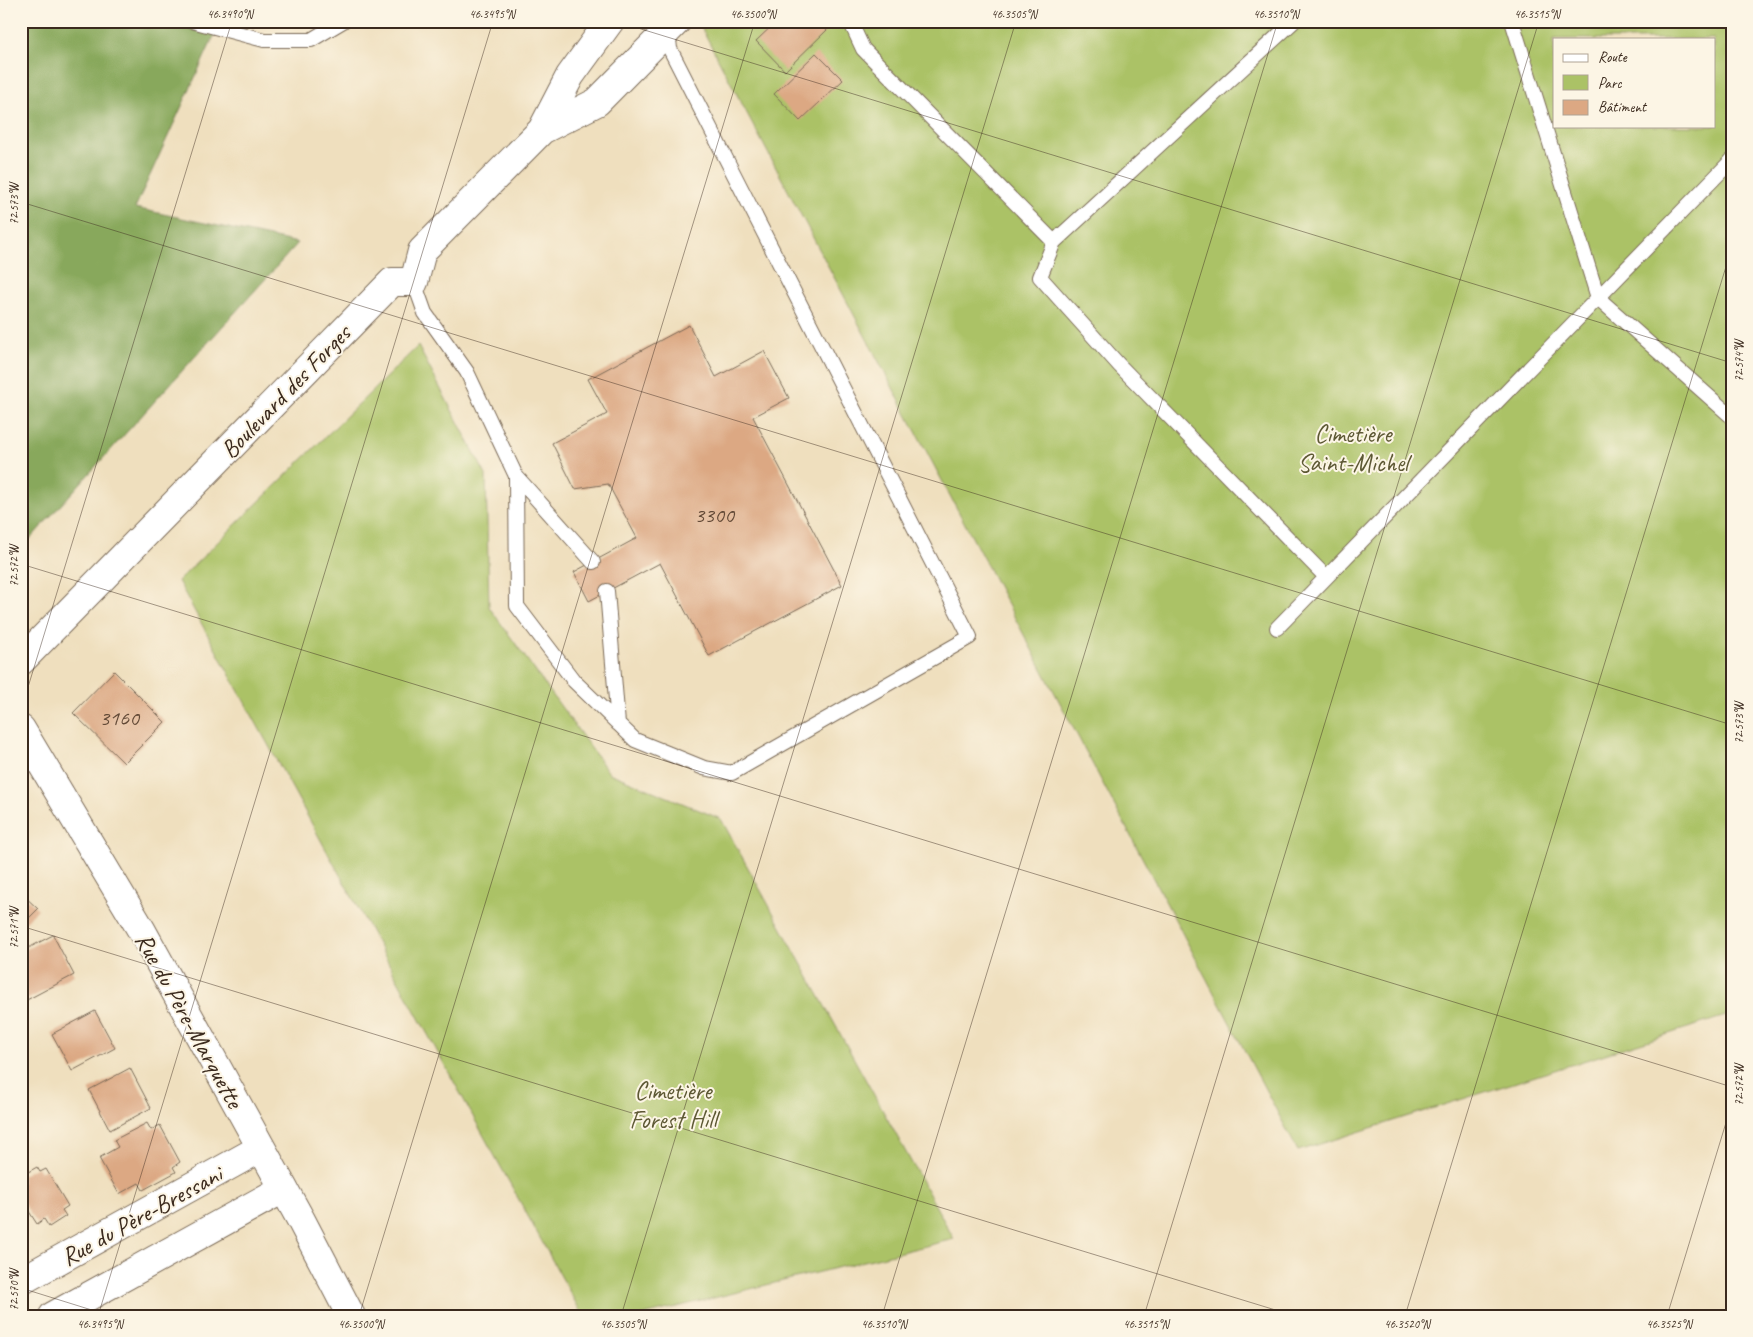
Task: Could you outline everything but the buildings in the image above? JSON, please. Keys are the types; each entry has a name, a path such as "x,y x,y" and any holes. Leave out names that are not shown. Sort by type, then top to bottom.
{"street":[{"path":"414,282 422,251 542,130 570,76 610,21"},
{"path":"542,130 597,102 672,26"},
{"name":"Boulevard des Forges","path":"21,661 392,282 414,282"},
{"name":"Rue du Père-Marquette","path":"21,729 142,931 284,1189 351,1316"},
{"name":"Rue du Père-Bressani","path":"21,1282 261,1148"},
{"name":"Rue du Père-Bressani","path":"53,1316 284,1189"}],"lane":[{"path":"192,21 264,40 311,40 343,21"},
{"path":"850,21 863,49 1054,242"},
{"path":"1294,21 1054,242 1040,277 1119,365 1326,577"},
{"path":"1512,21 1598,298 1732,417"},
{"path":"516,476 518,606 574,681 635,740 704,768 732,773 970,637 670,50 672,26"},
{"path":"1277,628 1732,160"},
{"path":"414,282 425,313 467,372 516,476 593,562"},
{"path":"608,591 618,724"}],"green space":[{"path":"21,21 221,21 135,208 298,243 21,549"},
{"name":"Cimetière Saint-Michel","path":"698,21 1732,21 1732,1014 1298,1151"},
{"name":"Cimetière Forest Hill","path":"418,346 486,475 489,607 609,773 721,819 954,1239 640,1316 583,1316 178,581"}]}
